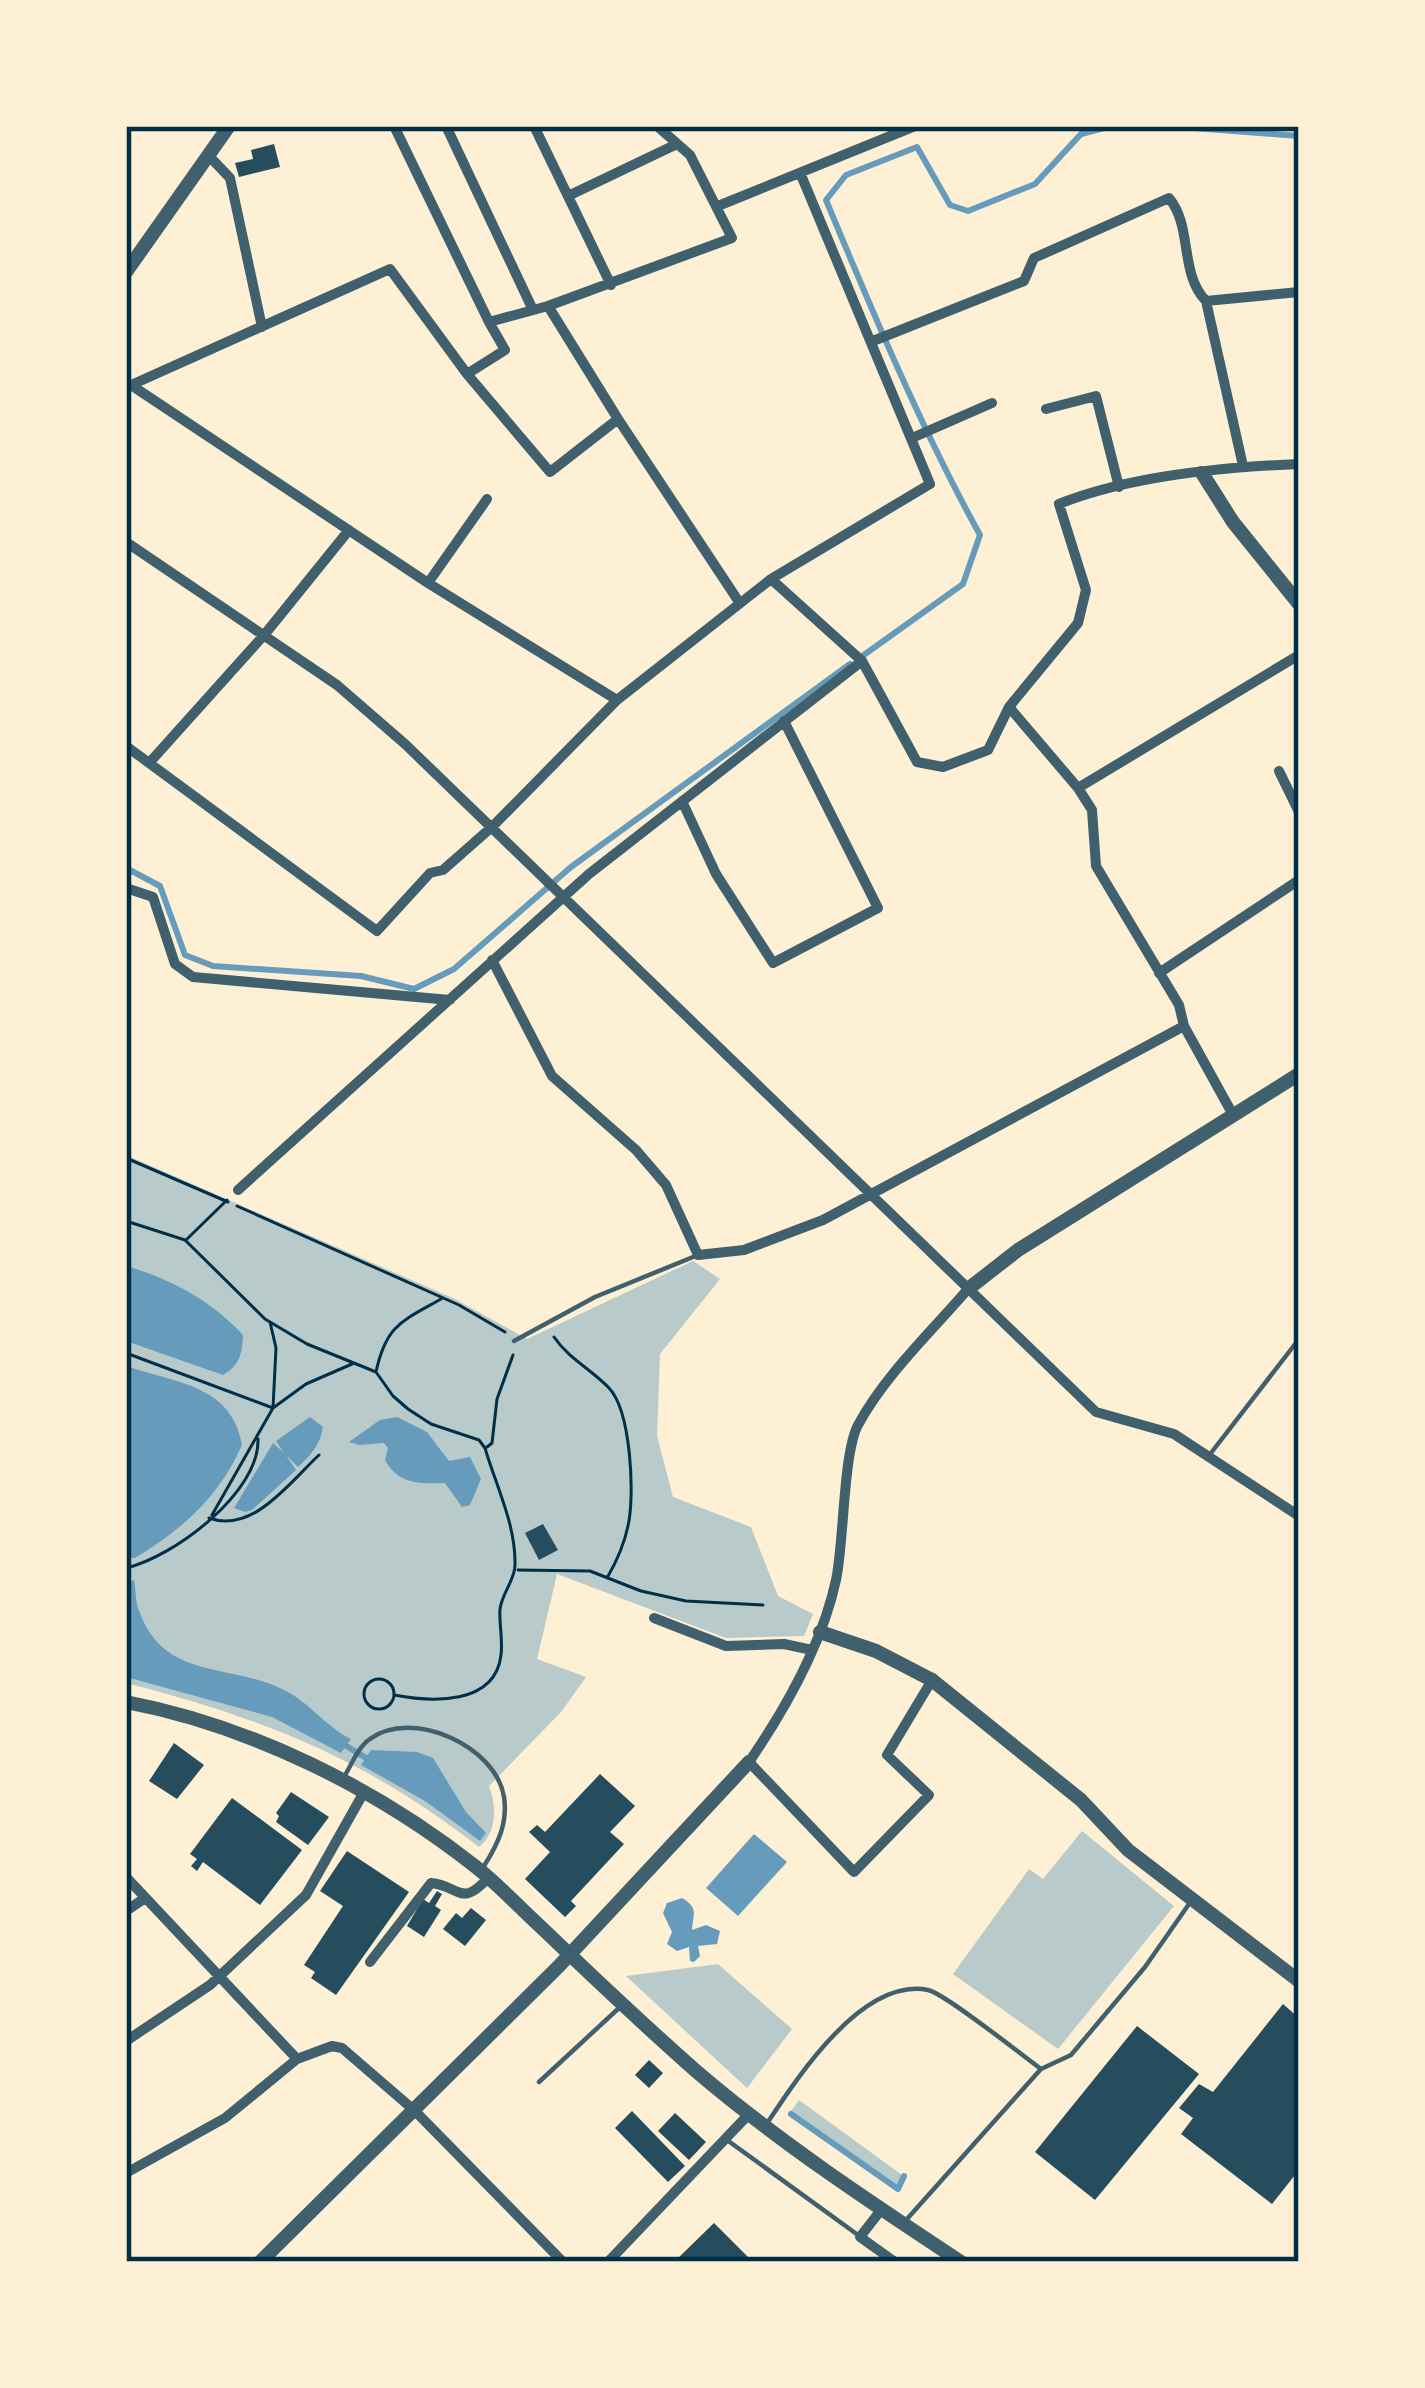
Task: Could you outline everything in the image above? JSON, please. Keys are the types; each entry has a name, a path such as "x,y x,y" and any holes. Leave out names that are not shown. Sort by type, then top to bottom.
{"street":[{"path":"126,272 229,126"},
{"path":"394,126 505,350 467,374"},
{"path":"446,126 532,310"},
{"path":"534,126 611,286"},
{"path":"489,322 611,286 732,238 690,155 657,126"},
{"path":"718,206 915,126"},
{"path":"568,196 677,144"},
{"path":"209,156 230,178 262,327"},
{"path":"126,746 377,931 430,872 443,870 494,826 617,700 771,579 929,484 801,175"},
{"path":"873,341 1024,280 1034,258 1169,198 1178,208 1193,288 1206,301 1243,466"},
{"path":"128,386 391,269 467,374 550,472 618,419"},
{"path":"1206,301 1299,292"},
{"path":"548,306 739,602"},
{"path":"128,386 428,583 617,700"},
{"path":"1046,410 1096,396 1118,487"},
{"path":"911,438 992,403"},
{"path":"771,579 862,662 917,762 943,766 988,750 1009,707 1078,623 1086,590 1059,505 1092,491 1243,466 1299,464"},
{"path":"1202,473 1233,522 1299,604"},
{"path":"428,583 487,499"},
{"path":"149,762 265,634 349,530"},
{"path":"126,542 337,685 494,826 1096,1412 1174,1434 1299,1516"},
{"path":"1078,788 1299,655"},
{"path":"238,1190 562,897 862,662"},
{"path":"1009,707 1092,810 1096,866 1179,1005 1184,1025 1232,1114"},
{"path":"682,801 716,874 773,963 878,908 784,721"},
{"path":"1279,771 1299,812"},
{"path":"1160,973 1299,880"},
{"path":"126,888 153,897 175,964 193,977 450,1000"},
{"path":"492,960 552,1076 636,1150 666,1185 698,1255 744,1250 823,1220 1184,1025"},
{"path":"260,2262 416,2111 748,1762 777,1720 820,1632 836,1581 856,1429 891,1379 968,1289 1018,1250 1299,1074"},
{"path":"654,1618 726,1646 784,1644 812,1650"},
{"path":"820,1632 876,1651 932,1680 1082,1800 1128,1850 1299,1981"},
{"path":"748,1762 854,1872 928,1796 887,1755 932,1680"},
{"path":"126,1702 214,1727 364,1792 484,1874 748,2114 961,2262"},
{"path":"126,2041 219,1976 306,1895 364,1792"},
{"path":"370,1962 431,1883 458,1895 471,1893 484,1874"},
{"path":"126,1877 297,2059"},
{"path":"126,1911 145,1898"},
{"path":"126,2173 225,2118 297,2059 332,2046 342,2048 416,2111 563,2262"},
{"path":"608,2262 748,2114"},
{"path":"881,2210 860,2236 895,2262"}],"lane":[{"path":"514,1341 595,1297 698,1255"},
{"path":"1209,1454 1299,1339"},
{"path":"343,1780 363,1744 395,1726 432,1730 459,1742 487,1764 499,1781 505,1816 484,1874"},
{"path":"902,2223 1041,2069 1071,2055 1193,1899"},
{"path":"765,2127 861,2006 897,1992 929,1990 1041,2069"},
{"path":"539,2082 623,2004"},
{"path":"727,2140 860,2236"}],"path":[{"path":"126,1158 443,1298 514,1341 497,1399 492,1443 485,1448"},
{"path":"185,1240 238,1190"},
{"path":"126,1221 185,1240 270,1322 307,1344 376,1372 408,1409 485,1448 508,1518 516,1570 500,1604 497,1673 480,1691 424,1701 394,1695 385,1680 368,1683 364,1700 378,1710 380,1719"},
{"path":"376,1372 381,1349 397,1324 443,1298"},
{"path":"270,1322 277,1362 273,1408"},
{"path":"546,1324 564,1352 612,1390 622,1412 629,1521 619,1558 607,1578"},
{"path":"126,1353 273,1408"},
{"path":"211,1516 273,1408 306,1384 354,1363"},
{"path":"126,1568 161,1554 230,1503 259,1457 256,1437"},
{"path":"211,1516 223,1523 257,1512 319,1455"},
{"path":"516,1570 590,1571 641,1591 686,1601 764,1605"},
{"path":"378,1710 389,1706 394,1695"}],"shaded area":[{"path":"126,1155 455,1299 527,1339 693,1261 720,1279 660,1354 657,1436 673,1497 751,1527 778,1596 813,1614 804,1636 726,1638 557,1574 537,1659 586,1677 561,1712 489,1786 494,1819 479,1847 395,1789 312,1745 224,1711 126,1683"},
{"path":"1082,1831 1174,1906 1058,2049 953,1974 1029,1869 1043,1879"},
{"path":"718,1964 792,2029 747,2088 626,1976"},
{"path":"799,2100 902,2175 896,2186 791,2111"}],"water":[{"path":"126,1266 190,1293 231,1323 243,1335 237,1363 223,1375 126,1341"},
{"path":"126,1366 214,1398 236,1425 242,1445 222,1481 198,1510 135,1558 126,1557"},
{"path":"310,1417 323,1427 311,1454 298,1467 286,1455 296,1470 252,1510 234,1508 273,1443 283,1452 276,1441"},
{"path":"397,1417 427,1432 449,1461 470,1457 481,1479 470,1505 462,1507 445,1483 418,1482 396,1474 385,1460 388,1448 384,1443 349,1442 380,1420"},
{"path":"134,1580 138,1608 149,1632 164,1648 200,1666 263,1681 293,1695 351,1739 341,1753 272,1717 126,1677 126,1583"},
{"path":"371,1750 417,1752 433,1758 466,1812 486,1833 480,1841 425,1801 361,1765"},
{"path":"754,1834 787,1862 738,1916 706,1888"},
{"path":"682,1898 693,1908 692,1930 706,1925 720,1931 717,1944 698,1946 700,1956 694,1962 689,1947 677,1951 667,1944 672,1932 663,1913 667,1903"}],"building":[{"path":"274,144 280,167 239,177 235,163 253,159 251,150"},
{"path":"543,1524 558,1550 539,1560 525,1533"},
{"path":"174,1743 204,1765 177,1799 149,1781"},
{"path":"600,1774 635,1806 610,1832 624,1844 571,1901 576,1906 565,1917 525,1879 550,1852 529,1832 537,1825 545,1832"},
{"path":"291,1792 329,1817 308,1845 276,1822 276,1813"},
{"path":"232,1798 302,1850 260,1905 203,1862 197,1871 191,1866 197,1859 190,1854"},
{"path":"347,1851 409,1892 336,1995 311,1978 315,1972 304,1965 343,1906 320,1891"},
{"path":"437,1891 442,1894 435,1906 441,1910 424,1937 407,1926 423,1899 429,1903"},
{"path":"471,1908 486,1920 465,1946 443,1929 456,1913 462,1918"},
{"path":"1283,2004 1299,2018 1299,2170 1272,2204 1181,2134 1193,2118 1179,2108 1199,2084 1213,2092"},
{"path":"1137,2026 1199,2074 1095,2200 1035,2152"},
{"path":"649,2060 663,2073 649,2088 635,2075"},
{"path":"632,2111 685,2166 668,2182 615,2128"},
{"path":"675,2113 706,2142 689,2160 658,2131"},
{"path":"714,2223 753,2262 674,2262"}],"waterway":[{"path":"861,657 963,584 980,535 918,412 826,200 846,175 917,147 950,205 968,211 1035,184 1081,134 1112,126"},
{"path":"1169,126 1299,136"},
{"path":"126,868 160,886 185,955 213,966 361,976 414,989 454,969 571,867 850,664"},
{"path":"343,1744 366,1758"},
{"path":"791,2114 898,2189 904,2176"}]}
